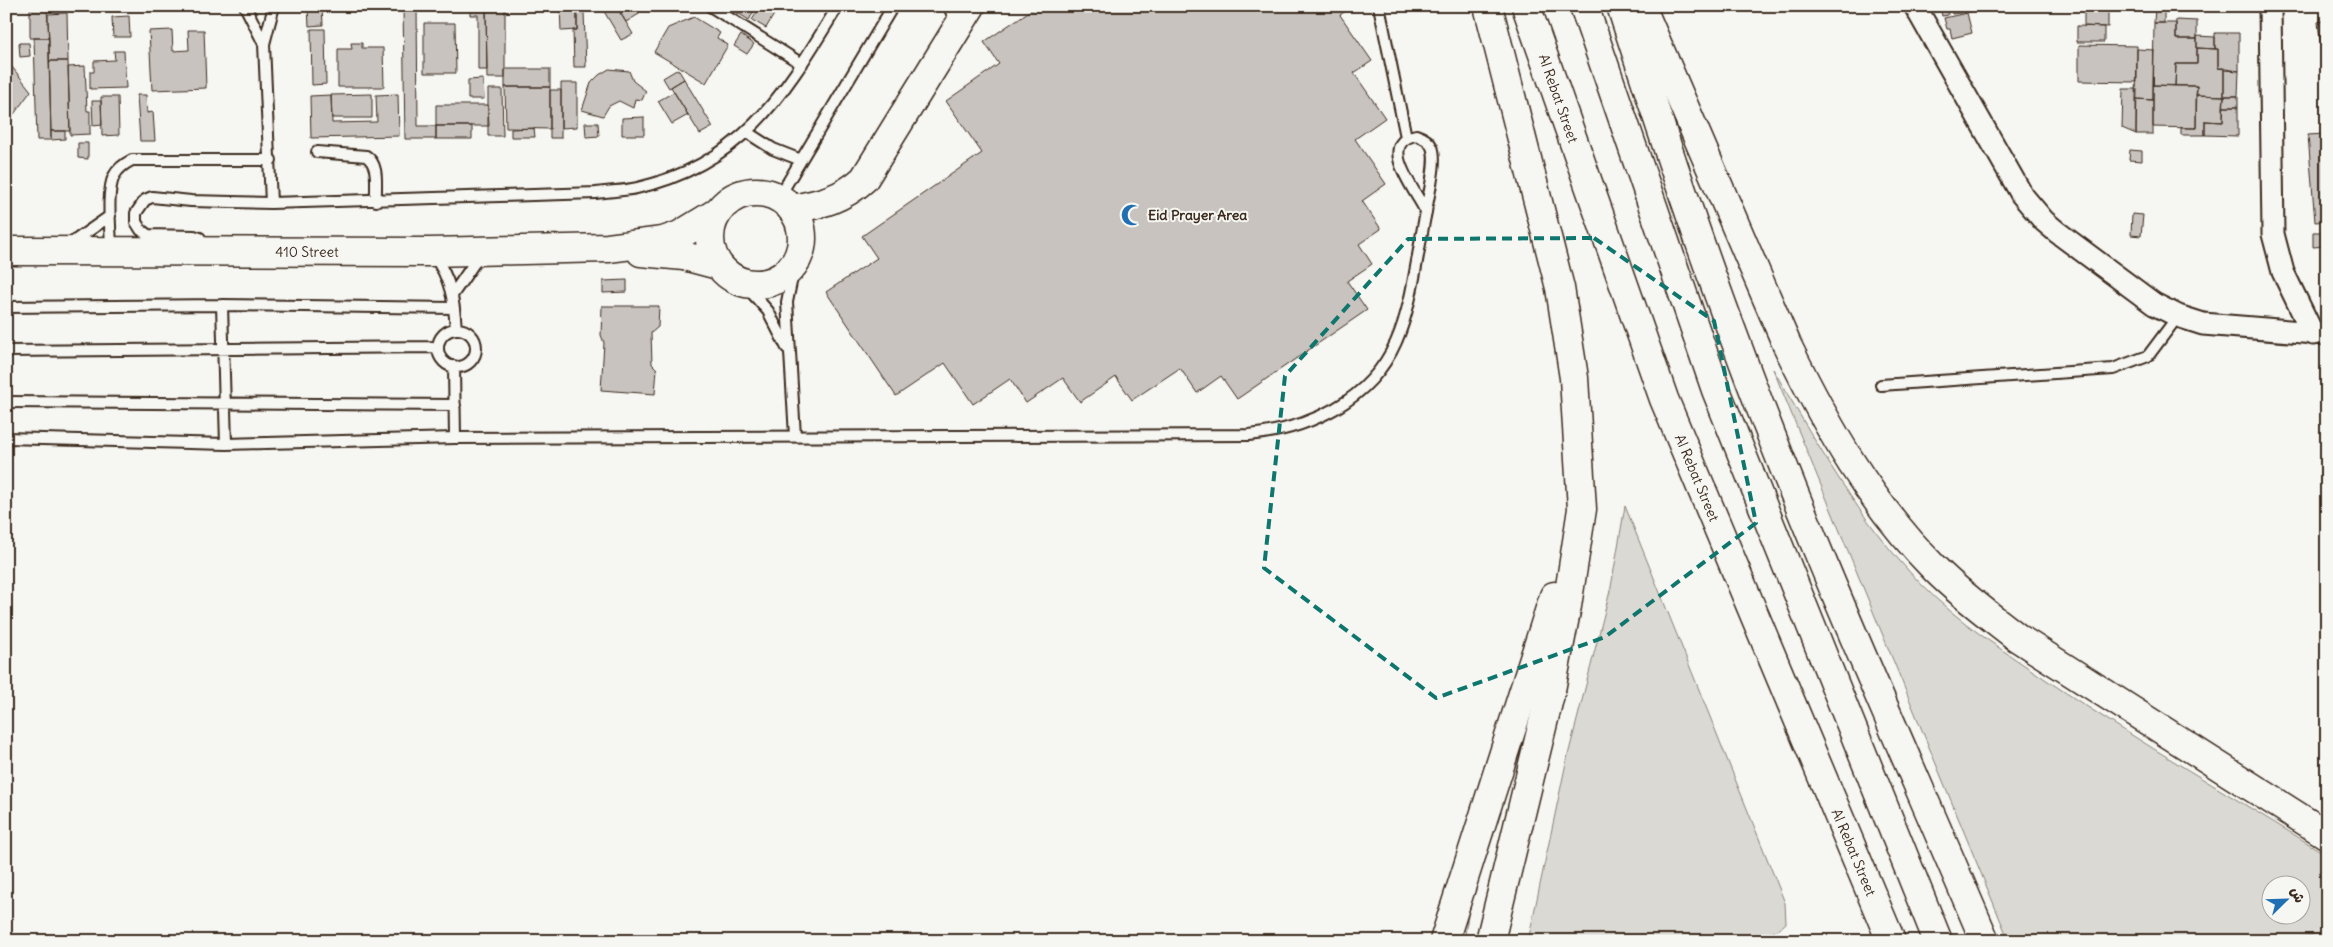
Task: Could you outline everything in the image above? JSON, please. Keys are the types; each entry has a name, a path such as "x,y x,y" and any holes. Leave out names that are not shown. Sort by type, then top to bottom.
{"main road":[{"path":"1488,6 1550,242 1563,306 1574,378 1582,508 1568,606 1551,690 1490,941"},
{"name":"Al Rebat Street","path":"1526,6 1664,399 1890,941"},
{"path":"1584,6 1716,390 1938,941"},
{"path":"1621,6 1670,155 1737,346 1806,520 1985,941"},
{"path":"1641,6 1786,345 1839,446 1868,491 1901,532 1931,564 1976,606 2018,638 2142,719 2327,835"},
{"path":"785,203 799,222 802,236 801,250 795,263 785,275 772,282 758,285 743,283 729,276 718,265 710,248 710,230 716,213 728,200 744,193 762,192 785,203 822,204 838,198 864,179 959,14"},
{"name":"410 Street","path":"11,254 111,251 430,252 608,248 663,241 680,235 716,213"},
{"name":"410 Street","path":"608,248 684,256 718,265"},
{"path":"1444,941 1582,508"},
{"path":"2142,719 2327,813"}],"street":[{"path":"1915,6 2032,209 2057,232 2147,299 2178,316 2203,324 2320,334"},
{"path":"2270,6 2273,234 2283,272 2320,334"}],"lane":[{"path":"245,6 264,44"},
{"path":"272,203 264,44 274,6"},
{"path":"710,6 802,64"},
{"path":"207,252 204,242 194,236 148,235 140,230 136,222 136,213 139,206 144,200 152,197 191,201 272,203 596,193 637,188 677,176 707,161 748,132 802,64 838,6"},
{"path":"785,203 801,160 893,6"},
{"path":"1379,6 1406,137"},
{"path":"748,132 773,149 801,160"},
{"path":"6,438 226,444 455,438 1249,435 1275,432 1301,425 1326,415 1354,396 1378,372 1396,342 1406,309 1426,212 1432,167 1432,146 1425,138 1416,135 1406,137 1401,143 1398,160 1426,212"},
{"path":"317,152 360,155 372,159 375,165 376,201"},
{"path":"111,251 110,216 114,177 121,166 132,160 271,160"},
{"path":"56,252 83,237 110,216"},
{"path":"453,294 465,274 484,251"},
{"path":"430,252 444,272 453,294 456,329"},
{"path":"795,263 788,289 787,302 795,436"},
{"path":"743,283 768,311 791,358"},
{"path":"6,307 222,305 454,308"},
{"path":"222,305 226,444"},
{"path":"1881,384 2113,369 2148,356 2178,316"},
{"path":"456,329 469,333 473,339 475,352 467,363 454,366 442,360 438,347 444,334 456,329"},
{"path":"6,351 438,347"},
{"path":"454,366 455,438"},
{"path":"6,402 225,405 455,405"}],"highlighted area":[{"path":"1594,238 1714,321 1756,523 1605,637 1436,698 1264,568 1285,376 1408,239"}],"shaded area":[{"path":"1773,369 1840,481 1877,534 1935,598 1966,624 2085,705 2327,855 2327,932 2282,941 2009,941"},
{"path":"1625,506 1785,903 1786,923 1777,930 1767,934 1713,937 1702,941 1528,941 1566,763 1611,587"},
{"path":"1473,884 1464,941 1455,941"}],"building":[{"path":"18,6 44,6 44,7 18,8"},
{"path":"322,6 323,25 309,26 308,7"},
{"path":"403,6 417,6 418,126 436,126 436,139 405,139"},
{"path":"560,6 577,6 577,30 561,31"},
{"path":"616,6 633,34 621,40 602,8"},
{"path":"616,6 635,6 639,14 626,22"},
{"path":"750,6 755,9 749,20 728,7"},
{"path":"761,6 779,6 766,28 752,20"},
{"name":"Eid Prayer Area","path":"1037,6 1352,6 1340,15 1372,61 1354,73 1385,118 1355,139 1386,184 1362,201 1381,229 1359,244 1372,264 1347,281 1367,310 1237,399 1221,376 1197,393 1180,368 1132,400 1116,377 1080,402 1063,378 1026,403 1010,379 973,404 945,363 896,396 826,292 877,258 862,236 982,153 946,101 999,64 984,42"},
{"path":"1940,6 1947,6 1948,15 1942,16"},
{"path":"1951,6 1976,6 1976,11 1952,14"},
{"path":"2084,6 2108,6 2108,27 2084,26"},
{"path":"2155,6 2173,6 2173,12 2164,12 2164,23 2154,23"},
{"path":"470,7 486,7 487,70 478,70 478,15 470,15"},
{"path":"486,7 505,7 505,78 487,78"},
{"path":"30,9 47,9 49,38 30,38"},
{"path":"577,12 584,12 586,67 574,67 573,30 577,30"},
{"path":"67,13 68,61 49,61 48,14"},
{"path":"1967,13 1972,33 1952,38 1944,18"},
{"path":"129,16 130,37 113,37 112,17"},
{"path":"694,17 720,33 717,38 728,45 706,83 654,52 668,28"},
{"path":"2176,20 2197,21 2197,39 2176,39"},
{"path":"2327,20 2327,98 2318,22"},
{"path":"424,23 455,23 456,73 424,73"},
{"path":"2154,23 2176,23 2176,39 2197,39 2197,64 2176,64 2175,86 2153,85"},
{"path":"2077,26 2104,27 2104,42 2077,42"},
{"path":"311,29 325,29 326,84 312,85"},
{"path":"172,30 173,51 189,50 188,30 204,30 206,88 152,90 149,31"},
{"path":"2215,33 2239,33 2239,71 2218,68 2218,49 2215,49"},
{"path":"741,35 754,44 747,54 734,46"},
{"path":"2197,36 2215,37 2215,49 2197,48"},
{"path":"34,38 49,38 51,140 37,140"},
{"path":"19,43 29,43 30,56 20,57"},
{"path":"351,43 362,43 362,48 383,48 384,87 338,87 338,49 352,49"},
{"path":"2079,45 2137,46 2137,82 2079,81"},
{"path":"2197,48 2218,49 2218,68 2224,68 2224,96 2196,95 2197,86 2175,86 2176,64 2197,64"},
{"path":"2137,49 2154,50 2153,100 2136,99"},
{"path":"114,51 124,51 126,88 90,89 90,72 94,72 94,61 115,60"},
{"path":"49,61 68,61 70,131 51,131"},
{"path":"85,66 87,111 90,111 90,134 70,135 68,67"},
{"path":"6,67 12,67 31,91 14,114 6,115"},
{"path":"505,69 550,69 550,87 505,87"},
{"path":"609,69 629,71 633,81 646,91 642,100 635,99 633,108 619,101 609,106 603,116 582,110 591,83"},
{"path":"678,69 684,79 669,88 663,78"},
{"path":"2224,70 2239,71 2238,96 2224,96"},
{"path":"483,79 484,99 468,99 468,80"},
{"path":"684,79 713,127 700,134 671,87"},
{"path":"561,83 577,83 577,127 561,128"},
{"path":"2153,85 2197,86 2196,128 2153,127"},
{"path":"505,87 550,87 550,129 506,128"},
{"path":"488,89 502,89 503,136 488,136"},
{"path":"2123,89 2137,89 2136,134 2122,128"},
{"path":"550,90 561,90 561,138 550,138"},
{"path":"674,92 688,115 672,124 658,101"},
{"path":"372,94 372,118 332,118 331,95"},
{"path":"398,94 399,136 311,138 310,96 331,95 332,123 377,122 376,95"},
{"path":"137,95 146,95 147,113 153,112 155,141 140,141"},
{"path":"2196,95 2224,96 2223,122 2205,121 2205,135 2181,135 2181,128 2196,128"},
{"path":"2224,96 2238,96 2238,107 2223,107"},
{"path":"101,97 118,97 119,135 102,136"},
{"path":"2136,99 2153,100 2153,134 2136,134"},
{"path":"92,101 101,101 102,125 93,126"},
{"path":"436,105 488,105 489,126 436,126"},
{"path":"2223,107 2238,107 2238,136 2205,135 2205,121 2223,122"},
{"path":"644,117 644,135 622,135 622,118"},
{"path":"585,123 598,123 599,136 586,137"},
{"path":"436,126 472,126 472,139 436,139"},
{"path":"534,128 535,137 511,137 511,129"},
{"path":"51,131 65,131 65,139 51,140"},
{"path":"2324,134 2327,221 2315,222 2308,135"},
{"path":"78,143 88,143 88,159 78,158"},
{"path":"2130,150 2142,151 2142,161 2129,160"},
{"path":"2132,214 2143,215 2141,236 2131,235"},
{"path":"2313,232 2325,232 2326,246 2313,247"},
{"path":"627,280 627,292 603,293 603,281"},
{"path":"602,306 659,306 658,327 651,333 652,364 657,369 655,394 601,390 604,343 601,335"}],"place":[{"name":"Eid Prayer Area","path":"1132,215"}]}
